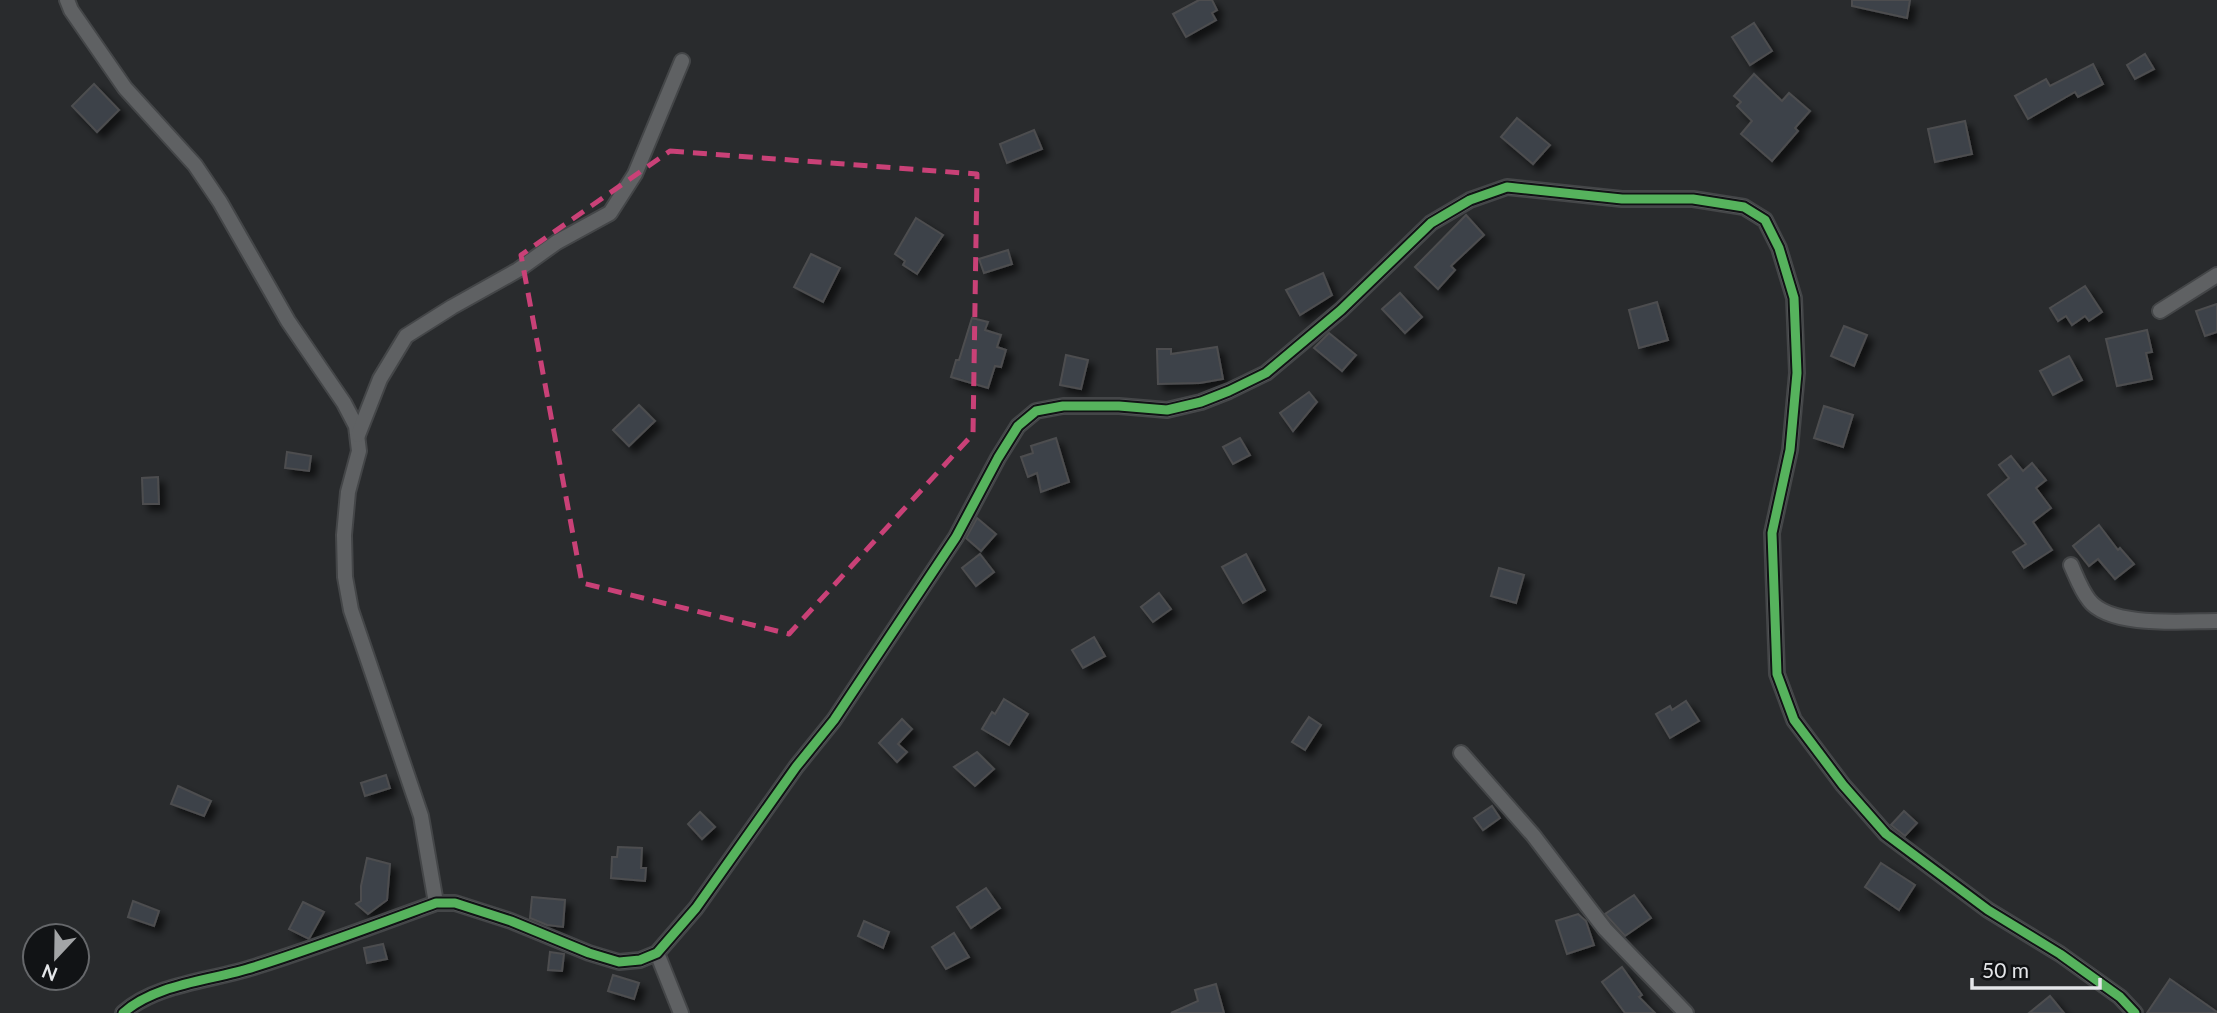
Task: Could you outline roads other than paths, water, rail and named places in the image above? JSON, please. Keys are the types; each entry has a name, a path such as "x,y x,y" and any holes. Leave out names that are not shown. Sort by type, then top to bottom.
{"street":[{"path":"67,0 71,10 125,89 195,165 220,202 288,321 344,403 356,426 359,451 348,492 344,535 345,577 351,610 421,816 436,903"},
{"path":"357,437 380,379 406,336 518,270 557,242 610,213 635,174 682,61"},
{"path":"123,1013 162,990 225,976 309,950 436,903 455,903 511,921 589,953 619,962 640,960 657,953 696,908 886,646 956,537 1018,426 1036,411 1063,406 1119,406 1167,410 1201,402 1266,373 1341,310 1430,223 1470,200 1507,187 1622,199 1693,199 1744,207 1765,220 1779,248 1794,298 1797,373 1790,450 1772,533 1777,674 1794,720 1843,785 1886,834 1988,910 2060,954 2110,990 2135,1013"},
{"path":"2160,311 2217,275"},
{"path":"2071,565 2089,601 2109,615 2157,621 2217,621"},
{"path":"1461,753 1532,835 1605,929 1686,1013"},
{"path":"657,953 681,1013"}]}
